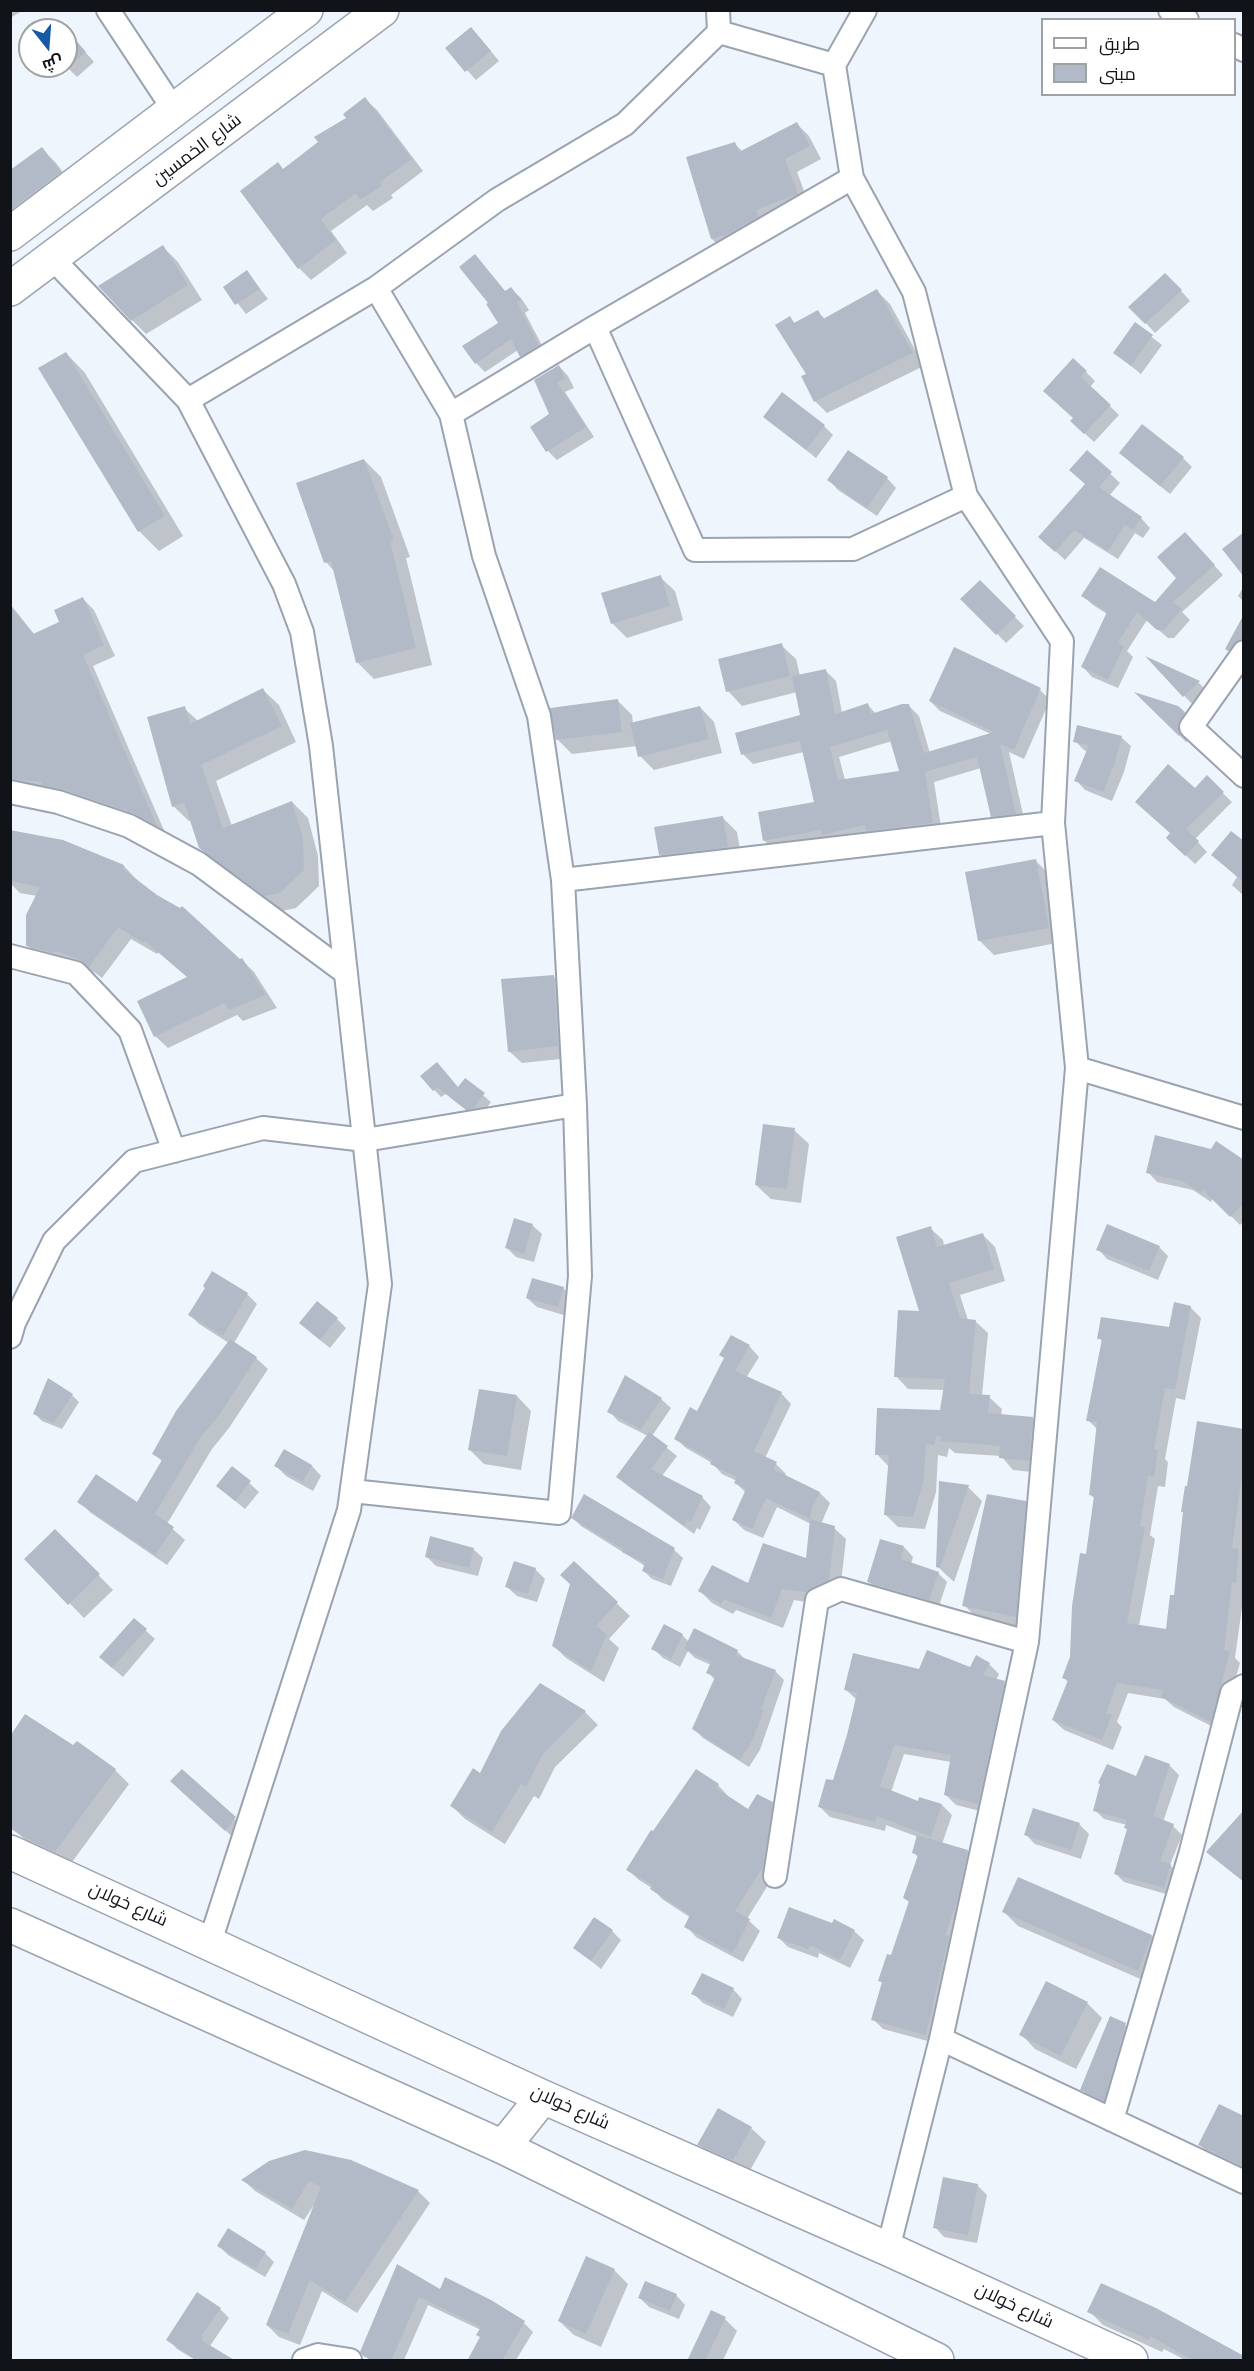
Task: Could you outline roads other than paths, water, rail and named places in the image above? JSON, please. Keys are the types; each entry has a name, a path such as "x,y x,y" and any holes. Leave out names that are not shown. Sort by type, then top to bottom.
{"main road":[{"path":"10,234 306,10"},
{"name":"شارع الخمسين","path":"10,289 382,10"},
{"name":"شارع خولان","path":"10,1852 543,2097 888,2249 1131,2361"},
{"path":"10,1925 503,2147 937,2361"},
{"path":"503,2147 543,2097"}],"street":[{"path":"108,10 174,110"},
{"path":"865,10 834,65 852,178 914,292 966,496 1062,641 1053,823 1077,1068 1027,1642 941,2039 888,2249"},
{"path":"1170,10 1184,18"},
{"path":"188,400 376,288 497,200 625,124 718,21 834,65"},
{"path":"451,414 595,327 852,178"},
{"path":"52,258 188,400 284,584 302,632 321,746 380,1284 349,1510 210,1942"},
{"path":"352,1491 559,1513 580,1276 563,880 539,716 484,556 451,414 376,288"},
{"path":"595,327 695,550 853,549 966,496"},
{"path":"1244,652 1191,727 1244,776"},
{"path":"10,792 58,802 139,832 199,864 346,973"},
{"path":"563,880 1053,823"},
{"path":"10,956 76,973 130,1030 174,1151"},
{"path":"1077,1068 1244,1118"},
{"path":"10,1337 14,1323 54,1241 134,1161 263,1128 365,1140 574,1105"},
{"path":"775,1876 817,1600 841,1589 1027,1642"},
{"path":"1112,2120 1190,1855 1232,1693 1244,1686"},
{"path":"941,2039 1244,2181"},
{"path":"304,2361 318,2355 350,2361"}]}
